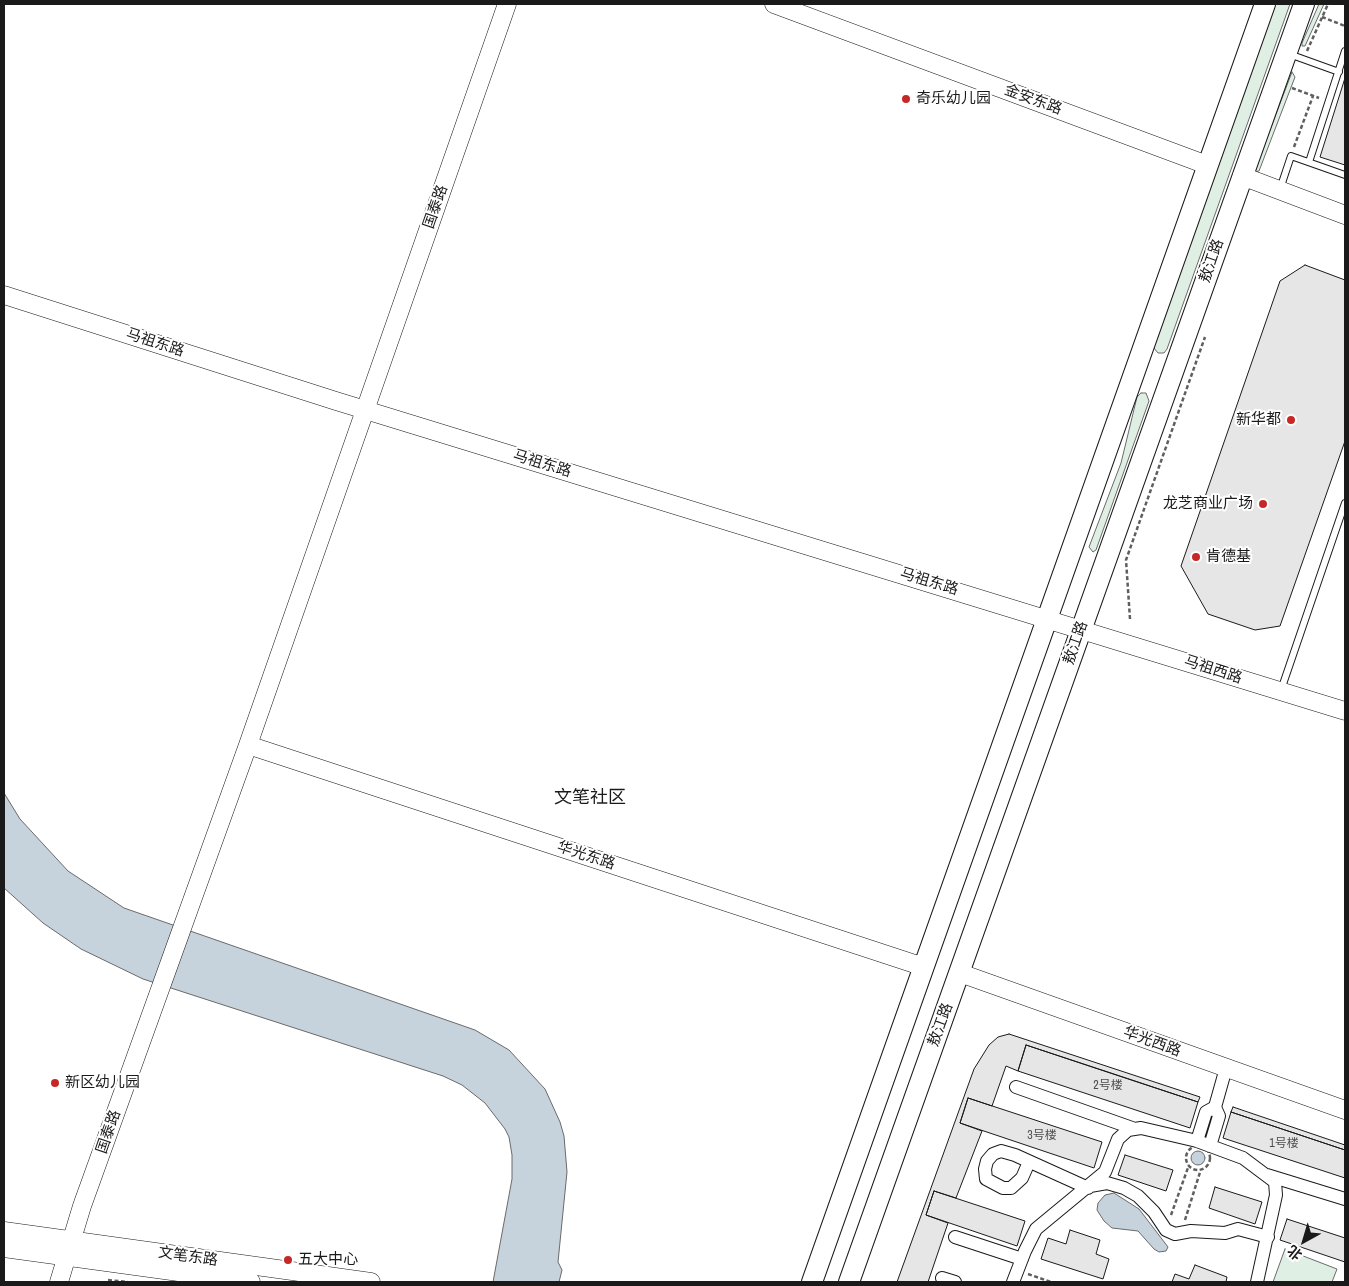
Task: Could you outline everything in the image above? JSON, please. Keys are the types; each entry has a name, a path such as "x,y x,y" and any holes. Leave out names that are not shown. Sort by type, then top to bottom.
{"main road":[{"path":"812,1282 1265,4"},
{"name":"敖江路","path":"851,1277 1242,176 1295,56 1304,4"},
{"path":"801,1282 822,1253"}],"street":[{"name":"国泰路","path":"59,1282 157,995 248,744 507,4"},
{"name":"金安东路","path":"774,4 1207,165"},
{"path":"1242,176 1345,215"},
{"name":"马祖东路","path":"4,295 365,409 1081,628"},
{"name":"马祖西路","path":"1081,628 1345,711"},
{"name":"华光东路","path":"248,744 924,967"},
{"name":"华光西路","path":"960,973 1345,1110"},
{"path":"1210,1146 1219,1116 1215,1107 1226,1068"},
{"path":"1016,1087 1135,1129"},
{"path":"1197,1142 1206,1112 1215,1107"},
{"path":"955,1237 1017,1271 1036,1229 1089,1187 1104,1172 1118,1139 1128,1130 1141,1128 1197,1142 1243,1158 1267,1175 1277,1187 1257,1282"},
{"path":"1029,1162 1089,1187 1107,1183 1124,1188 1138,1196 1154,1212 1166,1230 1181,1234 1191,1231 1225,1233 1238,1229 1268,1237"},
{"path":"1267,1175 1345,1199"},
{"name":"文笔东路","path":"4,1231 372,1282"},
{"name":"文笔东路","path":"4,1248 251,1282"},
{"path":"942,1278 955,1282"}],"lane":[{"path":"1309,162 1345,51"},
{"path":"1295,56 1338,72"},
{"path":"1279,190 1291,156 1345,175"},
{"path":"1280,691 1345,503"}],"path":[{"path":"1295,56 1322,18 1328,4"},
{"path":"1322,18 1345,26"},
{"path":"1289,97 1294,83"},
{"path":"1292,88 1317,97"},
{"path":"1291,156 1313,96"},
{"path":"1130,619 1126,560 1206,334"},
{"path":"1197,1146 1202,1147 1210,1156 1208,1165 1201,1169 1195,1169 1189,1165 1186,1159 1189,1150 1197,1146"},
{"path":"1166,1230 1189,1165"},
{"path":"1181,1234 1201,1169"},
{"path":"1017,1271 1051,1282"},
{"path":"108,1280 128,1282"}],"green space":[{"path":"1274,4 1290,4 1167,349 1164,353 1158,353 1154,348 1154,342"},
{"path":"1319,4 1324,4 1305,46 1302,46 1302,43"},
{"path":"1292,72 1295,77 1259,171 1254,172"},
{"path":"1141,393 1146,393 1149,401 1096,550 1093,552 1089,547 1121,463 1137,397"},
{"path":"1285,1249 1337,1269 1332,1282 1273,1282"}],"shaded area":[{"path":"4,793 20,819 68,871 124,908 475,1030 509,1050 545,1089 560,1122 564,1136 567,1172 558,1262 562,1270 559,1282 493,1282 512,1179 512,1155 509,1137 505,1129 485,1103 462,1085 443,1076 143,979 81,949 43,923 4,888"},
{"path":"1195,1151 1201,1151 1205,1158 1201,1165 1195,1165 1191,1161 1191,1155"},
{"path":"1114,1193 1139,1209 1168,1247 1166,1251 1159,1252 1154,1249 1138,1231 1112,1228 1104,1221 1097,1210 1098,1203 1105,1195"}],"building":[{"path":"1345,78 1345,165 1320,157"},
{"name":"龙芝商业广场","path":"1305,265 1345,280 1345,441 1280,626 1255,630 1208,614 1181,566 1280,281"},
{"path":"1009,1034 1200,1097 1198,1102 1026,1045 1018,1071 1006,1066 992,1106 968,1098 960,1123 982,1131 956,1198 934,1191 926,1215 948,1223 928,1282 897,1282 974,1069 989,1045 998,1037"},
{"path":"1026,1045 1198,1102 1190,1128 1018,1071"},
{"path":"968,1098 1102,1142 1094,1168 960,1123"},
{"path":"1233,1107 1345,1145 1345,1150 1231,1112"},
{"path":"1231,1112 1345,1150 1345,1178 1223,1138"},
{"path":"1125,1155 1173,1170 1166,1191 1118,1175"},
{"path":"1215,1187 1262,1202 1255,1224 1209,1208"},
{"path":"934,1191 1025,1221 1017,1246 926,1215"},
{"path":"1287,1219 1345,1238 1345,1262 1280,1240"},
{"path":"1070,1230 1100,1240 1096,1254 1109,1259 1103,1279 1041,1259 1048,1238 1066,1244"},
{"path":"1195,1265 1227,1277 1226,1282 1172,1282 1175,1274 1189,1279"}],"place":[{"name":"奇乐幼儿园","path":"906,99"},
{"name":"新华都","path":"1291,420"},
{"name":"龙芝商业广场","path":"1263,504"},
{"name":"肯德基","path":"1196,557"},
{"name":"新区幼儿园","path":"55,1083"},
{"name":"五大中心","path":"288,1260"}],"district":[{"name":"文笔社区","path":"590,798"}]}
